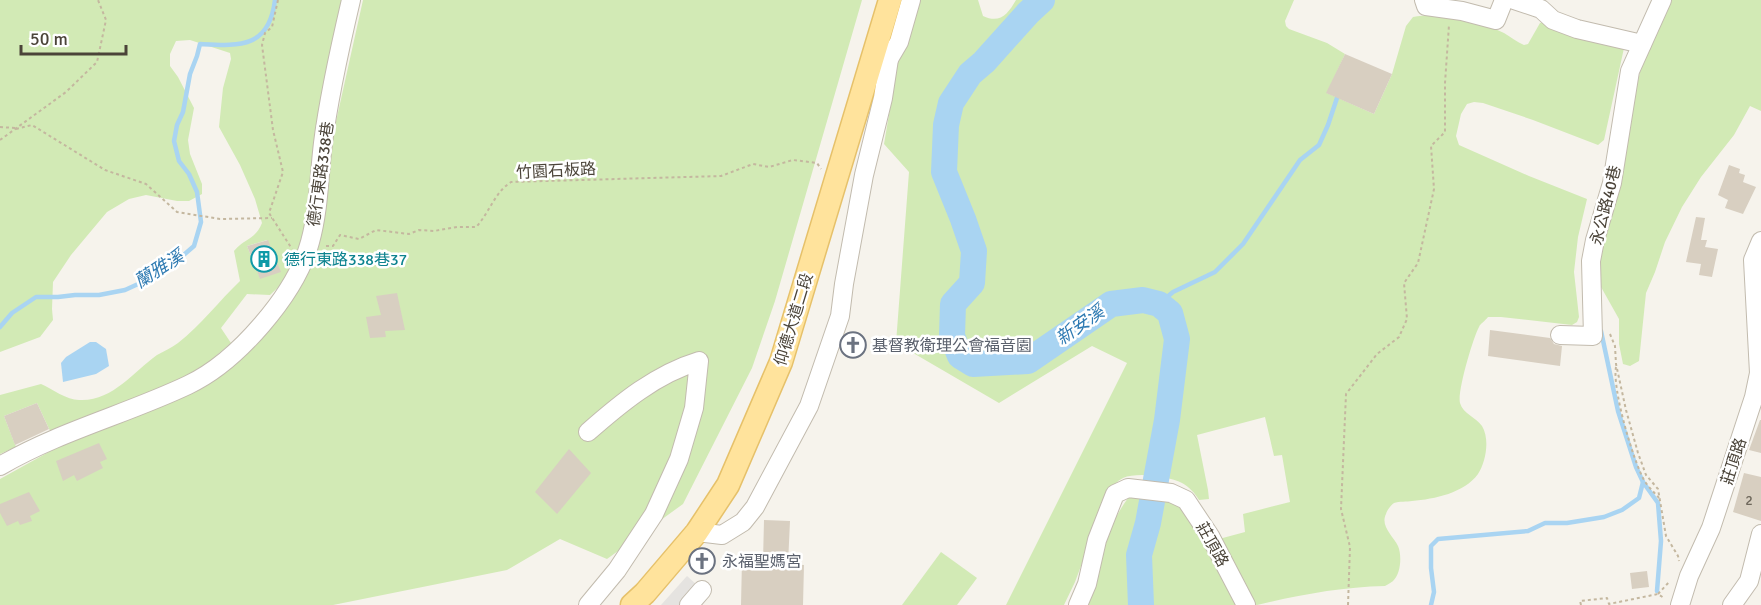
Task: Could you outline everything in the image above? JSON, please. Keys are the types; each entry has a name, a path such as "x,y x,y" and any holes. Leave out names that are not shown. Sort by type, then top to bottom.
{"main road":[{"name":"仰德大道二段","path":"632,605 645,594 697,532 728,485 781,362 881,57 890,0"}],"street":[{"name":"德行東路338巷","path":"0,466 51,440 190,384 214,369 243,345 270,315 302,265 307,251 318,199 323,143 330,103 351,0"},
{"path":"697,532 722,535 743,522 755,507 808,406 840,316 864,175 883,98 881,57 899,42 911,0"},
{"path":"1424,0 1426,6 1459,7 1496,20 1504,0"},
{"path":"1514,0 1541,9 1553,20 1576,28 1642,44"},
{"name":"永公路40巷","path":"1560,335 1593,336 1591,261 1612,183 1630,71 1662,0"},
{"name":"莊頂路","path":"1675,604 1712,528 1754,397 1759,373 1753,260 1761,242"},
{"path":"588,432 630,396 684,365 699,361 694,408 679,459 654,514 617,570 588,605"},
{"name":"莊頂路","path":"1078,605 1087,584 1097,540 1115,494 1128,488 1171,493 1186,500 1210,536 1246,605"},
{"path":"1732,605 1749,581 1761,534"},
{"path":"688,605 702,590"}],"path":[{"path":"0,140 66,92 97,62 106,20 98,0"},
{"path":"278,0 272,27 265,33 262,45 273,130 283,172 269,213 292,249 304,254 307,251"},
{"path":"1348,605 1350,547 1341,509 1346,394 1377,354 1399,337 1407,319 1404,283 1418,263 1434,189 1431,146 1445,132 1445,83 1459,7"},
{"path":"0,127 16,128 32,125 105,170 146,184 177,212 220,219 272,218"},
{"name":"竹園石板路","path":"307,251 312,246 333,246 340,235 359,239 376,230 409,234 418,230 434,231 457,227 476,227 501,189 511,182 721,176 753,164 769,166 793,160 817,163 821,169 819,174"},
{"path":"1612,339 1626,411 1638,453 1646,474 1658,489 1666,536 1678,556 1681,573 1689,576"},
{"path":"1581,605 1580,601 1607,598 1610,604 1658,594 1675,604"}],"green space":[{"path":"0,0 344,0 305,239 287,279 270,295 247,294 221,328 231,343 190,378 51,433 37,403 4,416 16,447 0,454 0,395 41,384 74,400 102,396 121,385 157,355 178,343 240,281 234,251 256,233 262,223 255,199 240,165 219,127 223,88 231,59 230,53 190,40 176,41 170,54 170,66 194,108 188,140 190,154 202,184 202,194 189,201 146,195 129,199 107,212 71,255 53,282 53,320 40,337 0,352","holes":["268,240 260,278 247,246"]},
{"path":"363,0 862,0 775,301 752,368 683,504 607,559 560,539 507,570 333,605 0,605 0,479 65,443 199,390 228,368 285,308 333,135"},
{"path":"915,0 978,0 983,16 994,19 1007,13 1016,0 1294,0 1285,21 1286,26 1327,43 1345,54 1327,93 1374,114 1392,74 1406,26 1413,17 1447,16 1471,21 1504,33 1524,45 1528,44 1540,23 1545,22 1624,48 1604,140 1598,145 1483,103 1467,104 1461,114 1456,136 1459,145 1587,199 1578,237 1574,272 1579,317 1572,325 1488,317 1480,326 1466,365 1460,403 1484,431 1486,450 1483,463 1472,481 1457,490 1430,499 1396,502 1389,508 1385,523 1398,546 1400,559 1396,578 1385,586 1336,590 1257,605 1251,604 1219,539 1245,532 1243,514 1290,502 1282,455 1274,456 1265,417 1197,435 1209,499 1199,500 1192,490 1182,483 1161,477 1136,475 1119,481 1109,491 1064,605 1006,605 1127,363 1092,346 999,403 896,343 909,172 884,144 894,85 878,82"},
{"path":"1672,0 1761,0 1761,111 1750,106 1734,135 1701,177 1682,207 1665,242 1646,293 1639,361 1630,366 1623,364 1619,344 1619,319 1601,287 1598,250 1646,47"},
{"path":"1143,496 1160,499 1183,509 1194,522 1236,605 1084,605 1102,549 1120,510 1128,498"},
{"path":"941,552 977,578 957,605 902,605"}],"shaded area":[{"path":"687,576 698,586 682,605 661,605"}],"water":[{"path":"90,342 96,342 106,349 109,366 96,374 63,382 61,363 66,357"}],"building":[{"path":"1345,54 1392,74 1374,114 1326,93"},
{"path":"1729,165 1740,169 1739,173 1745,175 1743,182 1756,187 1743,214 1725,208 1728,200 1718,195"},
{"path":"1696,217 1705,218 1701,240 1707,240 1705,247 1718,249 1712,277 1699,275 1701,264 1686,262"},
{"name":"德行東路338巷37","path":"268,240 281,272 260,279 247,246"},
{"path":"397,293 405,330 385,331 386,337 370,338 366,317 381,315 376,296"},
{"path":"1490,330 1550,338 1554,344 1562,346 1560,366 1488,356"},
{"path":"37,403 49,429 15,445 4,416"},
{"path":"1761,420 1761,453 1749,450"},
{"path":"99,443 107,459 100,462 103,468 77,481 74,475 63,481 56,461"},
{"path":"569,449 591,473 557,514 535,492"},
{"path":"1744,473 1761,477 1761,521 1733,512"},
{"path":"29,492 40,511 30,516 32,521 20,525 18,521 7,526 0,513 0,504"},
{"path":"764,520 790,521 788,564 804,565 803,605 741,605 742,560 763,561"},
{"path":"1647,571 1649,587 1632,589 1630,573"}],"waterway":[{"name":"蘭雅溪","path":"0,327 12,313 36,297 99,295 125,290 149,279 194,246 201,222 197,192 189,174 179,161 174,141 177,125 183,112 190,74 200,44 239,44 259,36 272,16 275,0"},
{"name":"新安溪","path":"1042,0 970,74 951,103 946,125 944,172 974,251 972,283 953,304 952,336 960,356 973,364 1028,361 1111,304 1143,300 1159,304 1170,313 1177,339 1167,420 1148,523 1139,555 1141,605"},
{"path":"1159,304 1173,292 1215,272 1243,244 1300,160 1319,145 1338,95"},
{"path":"1601,331 1618,411 1636,467 1643,482 1658,503 1661,541 1657,591"},
{"path":"1431,605 1434,592 1431,546 1438,539 1528,531 1545,523 1567,523 1604,517 1622,510 1639,498 1643,482"}],"place":[{"name":"德行東路338巷37","path":"264,259"},
{"name":"基督教衛理公會福音園","path":"853,345"},
{"name":"永福聖媽宮","path":"702,561"}]}
